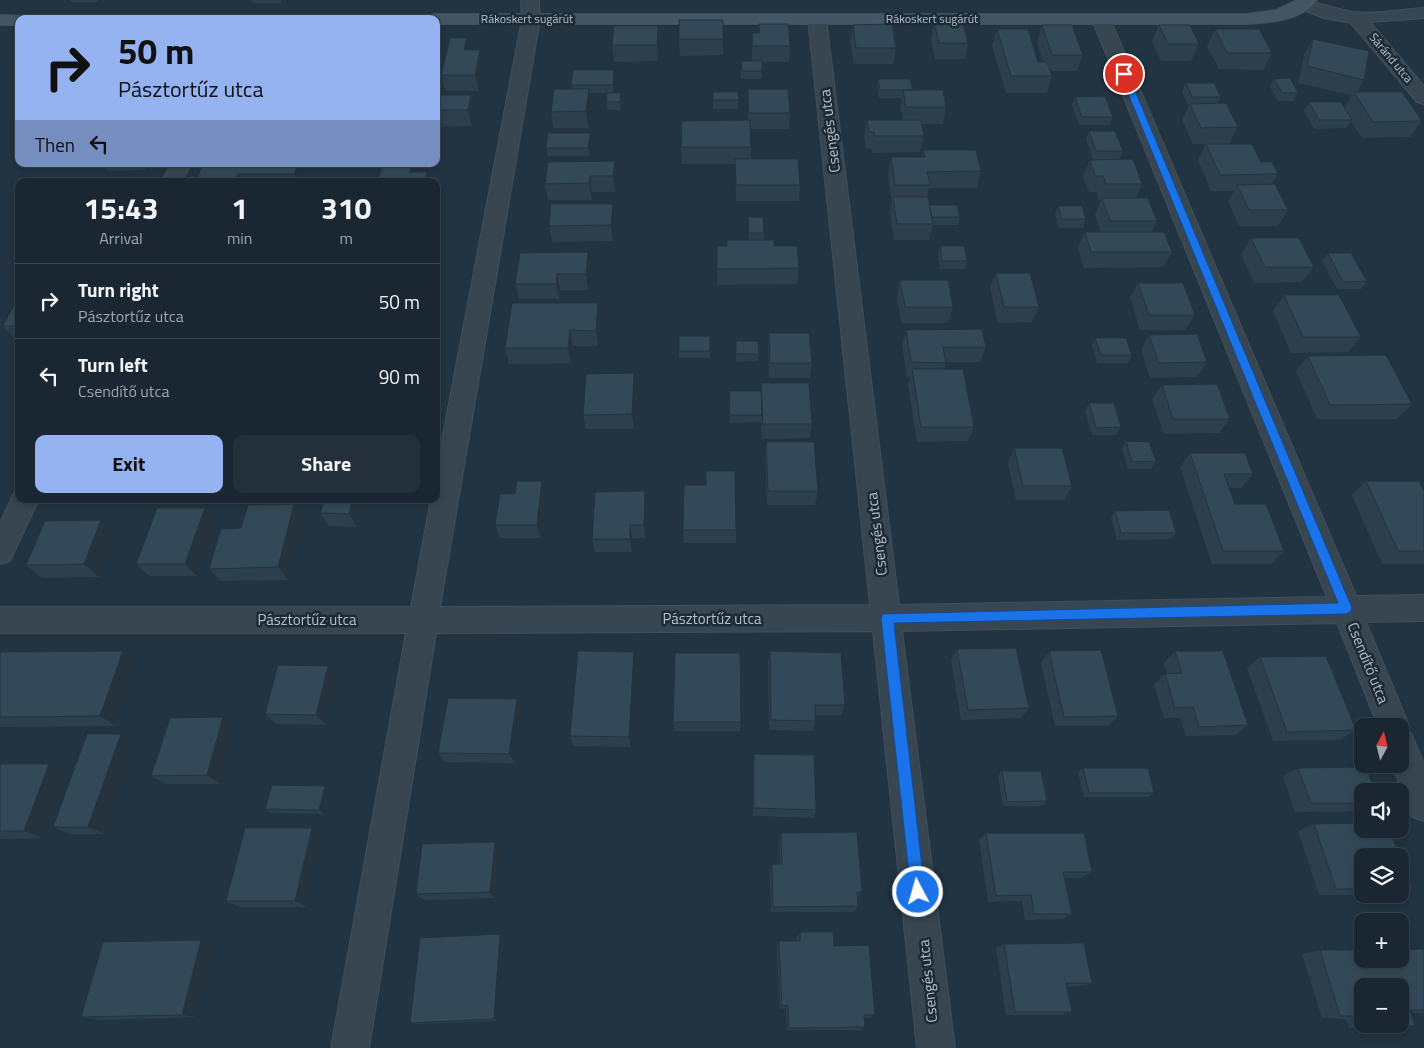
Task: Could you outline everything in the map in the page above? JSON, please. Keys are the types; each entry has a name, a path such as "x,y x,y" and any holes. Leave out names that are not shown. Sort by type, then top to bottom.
{"street":[{"name":"Rákoskert sugárút","path":"440,20 531,10 817,19 1263,18 1294,10 1306,2 1330,14 1357,18 1424,13"},
{"path":"350,1048 423,620 531,10"},
{"name":"Sáránd utca","path":"1357,18 1424,98"},
{"name":"Csengés utca","path":"817,19 936,1048"},
{"name":"Csendítő utca","path":"1101,19 1346,608 1390,718"},
{"path":"0,20 15,20"},
{"path":"0,552 23,503"},
{"name":"Pásztortűz utca","path":"0,620 887,618 1424,608"},
{"path":"1409,767 1424,805"}],"building":[{"path":"679,20 723,20 723,39 679,39"},
{"path":"934,23 963,23 968,43 939,43"},
{"path":"759,24 788,24 790,46 753,46 752,33 760,33"},
{"path":"892,24 896,48 856,48 853,25"},
{"path":"1042,25 1072,25 1083,55 1052,55"},
{"path":"1159,25 1190,25 1199,44 1168,44"},
{"path":"614,26 658,26 657,45 612,45"},
{"path":"997,29 1028,29 1038,62 1047,62 1052,76 1011,76"},
{"path":"1215,29 1259,29 1272,53 1227,53"},
{"path":"450,38 467,38 464,50 480,50 475,75 441,75"},
{"path":"1313,39 1369,51 1364,80 1307,66"},
{"path":"741,61 762,61 762,71 742,71"},
{"path":"573,70 614,70 613,85 571,85"},
{"path":"1290,78 1298,93 1282,93 1274,79"},
{"path":"878,79 910,79 913,90 880,90"},
{"path":"1186,83 1214,83 1221,97 1192,97"},
{"path":"554,89 589,89 586,111 551,112"},
{"path":"748,89 788,89 790,113 749,113"},
{"path":"903,90 943,90 946,107 906,107"},
{"path":"713,92 738,92 739,100 713,100"},
{"path":"1354,92 1402,92 1422,121 1373,122"},
{"path":"607,93 621,93 620,102 606,102"},
{"path":"440,95 471,95 468,110 440,110"},
{"path":"1105,96 1113,117 1082,117 1075,97"},
{"path":"1309,102 1341,102 1352,120 1319,120"},
{"path":"1226,103 1238,127 1201,128 1190,104"},
{"path":"750,120 751,147 681,147 682,121"},
{"path":"867,120 921,120 924,136 875,136 874,132 869,132"},
{"path":"1089,131 1115,131 1123,151 1096,151"},
{"path":"548,133 590,133 588,148 546,148"},
{"path":"1206,144 1252,144 1261,162 1272,162 1278,174 1220,175"},
{"path":"923,150 976,150 981,171 927,172 930,185 895,185 891,157 925,157"},
{"path":"735,159 798,159 800,185 736,185"},
{"path":"1133,159 1142,184 1106,184 1103,176 1095,176 1090,160"},
{"path":"615,161 613,176 590,176 589,183 545,184 548,162"},
{"path":"202,167 297,167 294,174 238,174 236,178 197,178"},
{"path":"382,167 411,167 410,172 427,172 426,178 378,178"},
{"path":"1275,184 1288,210 1249,210 1237,185"},
{"path":"893,197 928,197 933,224 897,224"},
{"path":"1102,198 1148,198 1157,221 1110,221"},
{"path":"551,204 613,204 611,225 549,226"},
{"path":"929,205 957,205 960,217 932,217"},
{"path":"1058,206 1082,206 1086,219 1062,219"},
{"path":"748,217 763,217 764,233 749,233"},
{"path":"1085,232 1164,232 1172,252 1091,252"},
{"path":"1251,238 1299,238 1314,267 1265,267"},
{"path":"727,240 774,240 774,246 797,246 799,268 717,269 717,246 727,246"},
{"path":"940,246 964,246 967,261 942,261"},
{"path":"588,252 586,274 557,274 556,284 515,284 520,253"},
{"path":"1328,253 1351,253 1367,281 1343,282"},
{"path":"996,273 1030,273 1039,307 1004,307"},
{"path":"900,280 948,280 953,307 905,307"},
{"path":"1138,283 1183,283 1195,315 1149,315"},
{"path":"1284,295 1339,295 1361,337 1303,337"},
{"path":"15,303 15,326 3,326"},
{"path":"512,303 598,303 596,331 570,330 568,348 505,348"},
{"path":"982,329 986,347 943,347 946,363 911,362 906,330"},
{"path":"769,333 809,333 812,363 770,363"},
{"path":"1197,334 1207,362 1159,363 1149,335"},
{"path":"679,336 710,336 710,351 679,351"},
{"path":"1095,338 1126,338 1132,355 1101,355"},
{"path":"736,341 758,341 759,354 736,354"},
{"path":"1386,355 1412,404 1330,405 1308,356"},
{"path":"912,369 963,369 974,427 921,427"},
{"path":"634,373 632,414 583,415 586,374"},
{"path":"761,383 809,383 812,424 763,424"},
{"path":"1217,384 1230,419 1173,419 1162,385"},
{"path":"729,391 761,391 762,415 730,415"},
{"path":"1089,403 1114,403 1121,427 1096,428"},
{"path":"1126,441 1149,442 1156,461 1132,462"},
{"path":"766,442 814,442 818,491 768,491"},
{"path":"1014,448 1062,448 1072,486 1023,486"},
{"path":"1190,453 1245,453 1253,474 1224,474 1235,504 1266,504 1284,551 1223,551"},
{"path":"706,471 735,471 736,530 683,530 684,485 706,485"},
{"path":"517,481 542,481 537,525 495,525 500,494 515,494"},
{"path":"1366,481 1419,481 1424,491 1424,551 1398,551"},
{"path":"645,491 644,525 630,525 630,539 592,539 595,492"},
{"path":"324,503 352,503 349,514 320,513"},
{"path":"294,504 278,567 209,569 221,529 241,528 248,505"},
{"path":"157,508 205,508 185,564 136,564"},
{"path":"1169,510 1176,533 1121,533 1115,511"},
{"path":"101,520 84,564 26,565 45,521"},
{"path":"1016,648 1029,708 968,710 957,649"},
{"path":"1101,650 1118,716 1064,717 1049,651"},
{"path":"123,651 100,716 0,717 0,652"},
{"path":"578,651 634,652 629,737 570,736"},
{"path":"770,651 841,653 845,705 815,705 815,721 771,720"},
{"path":"1175,651 1223,651 1248,725 1199,727 1193,707 1175,708 1165,674 1182,673"},
{"path":"675,653 740,653 741,722 673,722"},
{"path":"1326,656 1354,725 1354,730 1287,732 1260,657"},
{"path":"278,665 328,666 316,715 265,714"},
{"path":"448,698 517,699 509,754 438,753"},
{"path":"223,717 207,775 151,776 170,718"},
{"path":"87,734 121,734 88,827 53,827"},
{"path":"754,754 814,755 816,810 754,808"},
{"path":"0,764 49,764 24,831 0,831"},
{"path":"1354,767 1354,773 1368,773 1372,783 1354,783 1354,803 1311,803 1298,768"},
{"path":"1083,768 1148,768 1154,793 1089,793"},
{"path":"1002,771 1041,771 1047,801 1007,802"},
{"path":"272,785 325,786 319,810 265,809"},
{"path":"1354,823 1354,838 1393,838 1397,848 1354,848 1354,889 1336,889 1314,824"},
{"path":"245,828 312,828 295,901 226,901"},
{"path":"857,832 862,892 857,892 858,906 773,907 772,864 782,864 781,833"},
{"path":"986,833 1084,833 1092,872 1063,872 1072,914 1034,914 1031,895 996,896"},
{"path":"495,842 490,892 416,894 422,844"},
{"path":"800,932 833,932 834,946 869,945 875,1015 864,1015 865,1027 789,1028 788,1005 782,1006 779,941 800,941"},
{"path":"500,934 494,1019 410,1023 420,938"},
{"path":"201,940 182,1015 81,1017 103,942"},
{"path":"1084,943 1092,983 1066,983 1072,1012 1015,1012 1004,944"},
{"path":"1424,949 1424,1010 1410,1010 1415,1026 1409,1026 1409,978 1354,978 1354,1016 1340,1016 1320,950 1354,950 1354,968 1409,968 1409,950"}],"route":[{"path":"918,892 887,618 1346,608 1124,74"}]}
